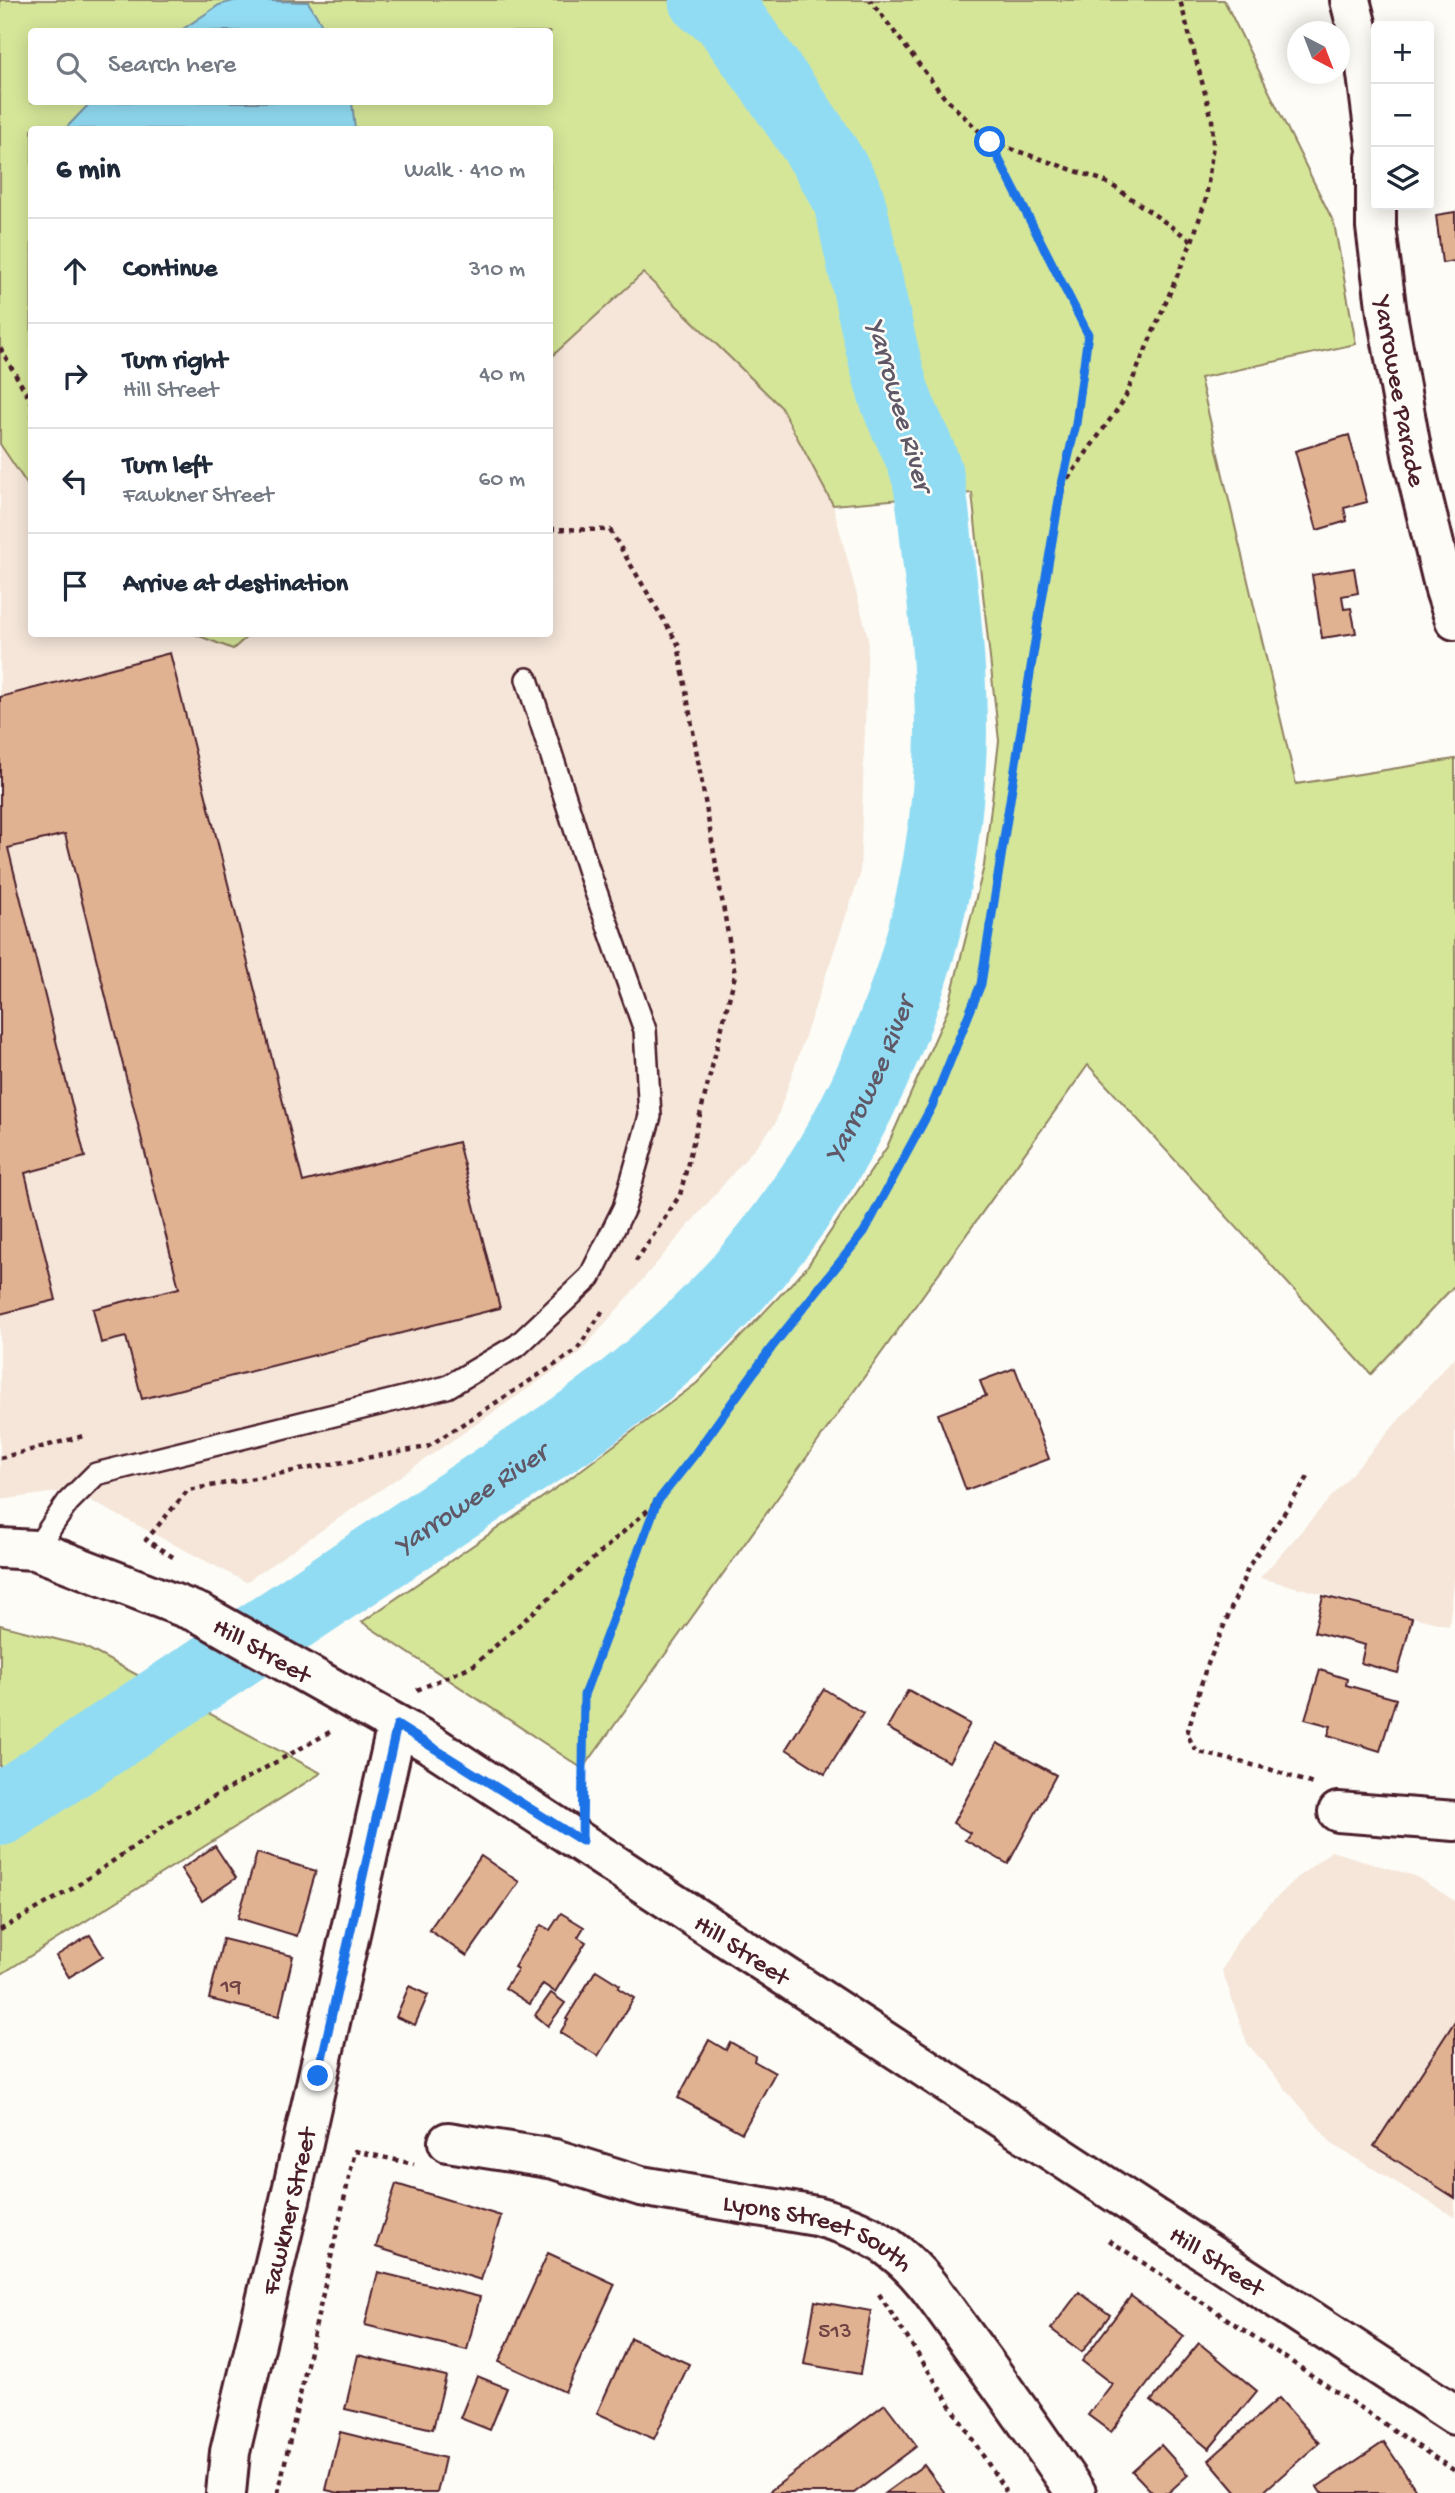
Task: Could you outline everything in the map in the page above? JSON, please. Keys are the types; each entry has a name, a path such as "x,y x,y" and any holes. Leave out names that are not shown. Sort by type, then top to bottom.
{"street":[{"path":"1350,0 1365,59 1371,105"},
{"name":"Yarrowee Parade","path":"1376,210 1387,314 1412,454 1445,590 1455,620"},
{"name":"Hill Street","path":"18,1549 201,1614 304,1672 402,1709 582,1841 1455,2415"},
{"name":"Fawkner Street","path":"226,2493 230,2452 402,1709"},
{"path":"1341,1812 1455,1821"},
{"name":"Lyons Street South","path":"434,2153 554,2159 640,2186 816,2216 843,2223 874,2238 910,2265 925,2282 1005,2389 1076,2493"}],"lane":[{"path":"18,1549 96,1474 447,1387 517,1345 590,1277 624,1208 650,1116 645,1030 591,878 527,679"}],"path":[{"path":"402,1709 474,1665 657,1502 695,1454 772,1347 864,1232 932,1106 976,996 983,971 1061,488 1076,424 1088,334 990,142 944,97 870,0"},
{"path":"1061,488 1124,400 1192,241 1206,199 1213,144 1212,119 1180,0"},
{"path":"990,142 1102,180 1192,241"},
{"path":"0,348 28,396"},
{"path":"553,529 610,530 678,644 735,975 680,1195 628,1273"},
{"path":"146,1540 188,1490 427,1447 576,1351 606,1307"},
{"path":"0,1458 87,1435"},
{"path":"1308,1476 1249,1566 1205,1671 1186,1734 1199,1752 1269,1769 1311,1783 1324,1791 1341,1812"},
{"path":"582,1841 584,1695 657,1502"},
{"path":"0,1930 75,1887 177,1817 320,1737"},
{"path":"278,2493 355,2151 434,2153"},
{"path":"874,2287 1007,2493"}],"shaded area":[{"path":"643,273 781,407 833,505 868,637 860,875 775,1124 580,1353 246,1582 70,1490 0,1500 0,444 28,486 28,637 202,637 232,649 246,637 553,637 553,355"},
{"path":"1455,1356 1455,1575 1449,1626 1260,1578"},
{"path":"1331,1851 1415,1876 1455,1901 1455,2217 1333,2145 1247,2043 1222,1970 1239,1938 1265,1909 1297,1878"}],"green space":[{"path":"0,0 1224,0 1334,223 1356,344 1200,378 1296,784 1455,759 1455,1285 1371,1374 1088,1065 583,1769 362,1622 569,1479 697,1383 806,1268 887,1147 947,1012 984,866 999,741 972,493 833,505 781,407 643,273 553,355 553,126 28,126 28,486 0,444"},
{"path":"202,637 247,637 233,649"},
{"path":"0,1625 83,1646 321,1773 0,1975"}],"water":[{"path":"237,0 308,2 324,28 184,28 219,5"},
{"path":"88,105 352,105 355,126 68,126"}],"building":[{"path":"1455,212 1455,261 1442,263 1436,215"},
{"path":"1349,435 1367,502 1344,508 1347,521 1317,530 1295,451"},
{"path":"1354,568 1358,593 1342,596 1344,609 1351,608 1356,633 1322,638 1312,575"},
{"path":"170,653 303,1182 458,1142 500,1308 142,1399 126,1337 101,1343 93,1309 179,1288 65,834 8,848 85,1157 25,1173 56,1300 0,1314 0,697"},
{"path":"1015,1368 1049,1459 966,1490 938,1414 986,1396 980,1381"},
{"path":"1323,1596 1412,1618 1398,1673 1361,1663 1365,1645 1314,1632"},
{"path":"1320,1670 1347,1679 1346,1685 1396,1699 1380,1751 1328,1735 1331,1726 1305,1719"},
{"path":"824,1689 863,1713 825,1774 786,1749"},
{"path":"908,1690 970,1724 949,1762 887,1728"},
{"path":"997,1743 1056,1775 1008,1864 965,1840 970,1833 953,1823"},
{"path":"215,1846 236,1878 202,1901 181,1869"},
{"path":"257,1853 316,1871 297,1936 238,1918"},
{"path":"481,1856 519,1882 467,1956 429,1930"},
{"path":"561,1913 584,1927 578,1937 586,1942 555,1992 543,1984 530,2004 505,1988 518,1969 514,1967 541,1925 550,1930"},
{"path":"90,1935 103,1956 69,1977 56,1956"},
{"path":"223,1939 293,1956 279,2016 209,1999"},
{"path":"596,1970 620,1985 618,1988 634,1998 598,2056 560,2033"},
{"path":"409,1986 428,1995 415,2025 396,2017"},
{"path":"551,1993 565,2003 548,2026 535,2015"},
{"path":"1455,2021 1455,2198 1374,2146"},
{"path":"709,2040 726,2050 730,2042 755,2056 754,2061 775,2073 742,2133 678,2098"},
{"path":"396,2184 501,2216 481,2280 376,2247"},
{"path":"548,2253 615,2284 565,2392 499,2362"},
{"path":"378,2272 480,2297 467,2350 365,2325"},
{"path":"1079,2292 1110,2315 1082,2352 1051,2329"},
{"path":"1131,2296 1184,2336 1111,2432 1088,2415 1112,2384 1082,2361"},
{"path":"815,2301 871,2311 860,2374 804,2364"},
{"path":"631,2338 689,2364 654,2439 597,2413"},
{"path":"1199,2343 1257,2391 1209,2449 1151,2401"},
{"path":"358,2355 446,2376 433,2429 345,2409"},
{"path":"477,2376 507,2388 490,2430 460,2418"},
{"path":"1279,2398 1319,2443 1262,2493 1237,2493 1209,2460"},
{"path":"885,2404 917,2446 854,2493 771,2493 770,2491"},
{"path":"340,2432 445,2458 437,2493 339,2493 326,2490"},
{"path":"1384,2442 1416,2490 1412,2493 1321,2493 1317,2487"},
{"path":"1161,2445 1188,2475 1168,2493 1153,2493 1132,2471"},
{"path":"924,2465 945,2493 885,2493"}],"waterway":[{"name":"Yarrowee River","path":"0,1810 573,1428 659,1360 707,1315 761,1255 809,1190 850,1121 885,1047 913,971 933,892 946,812 951,732 949,675 928,478 889,378 846,194 802,122 727,16 705,0"}],"route":[{"path":"318,2076 397,1725 582,1841 584,1695 657,1502 772,1347 864,1232 932,1106 981,984 1037,629 1061,488 1076,424 1088,334 990,142"}]}
